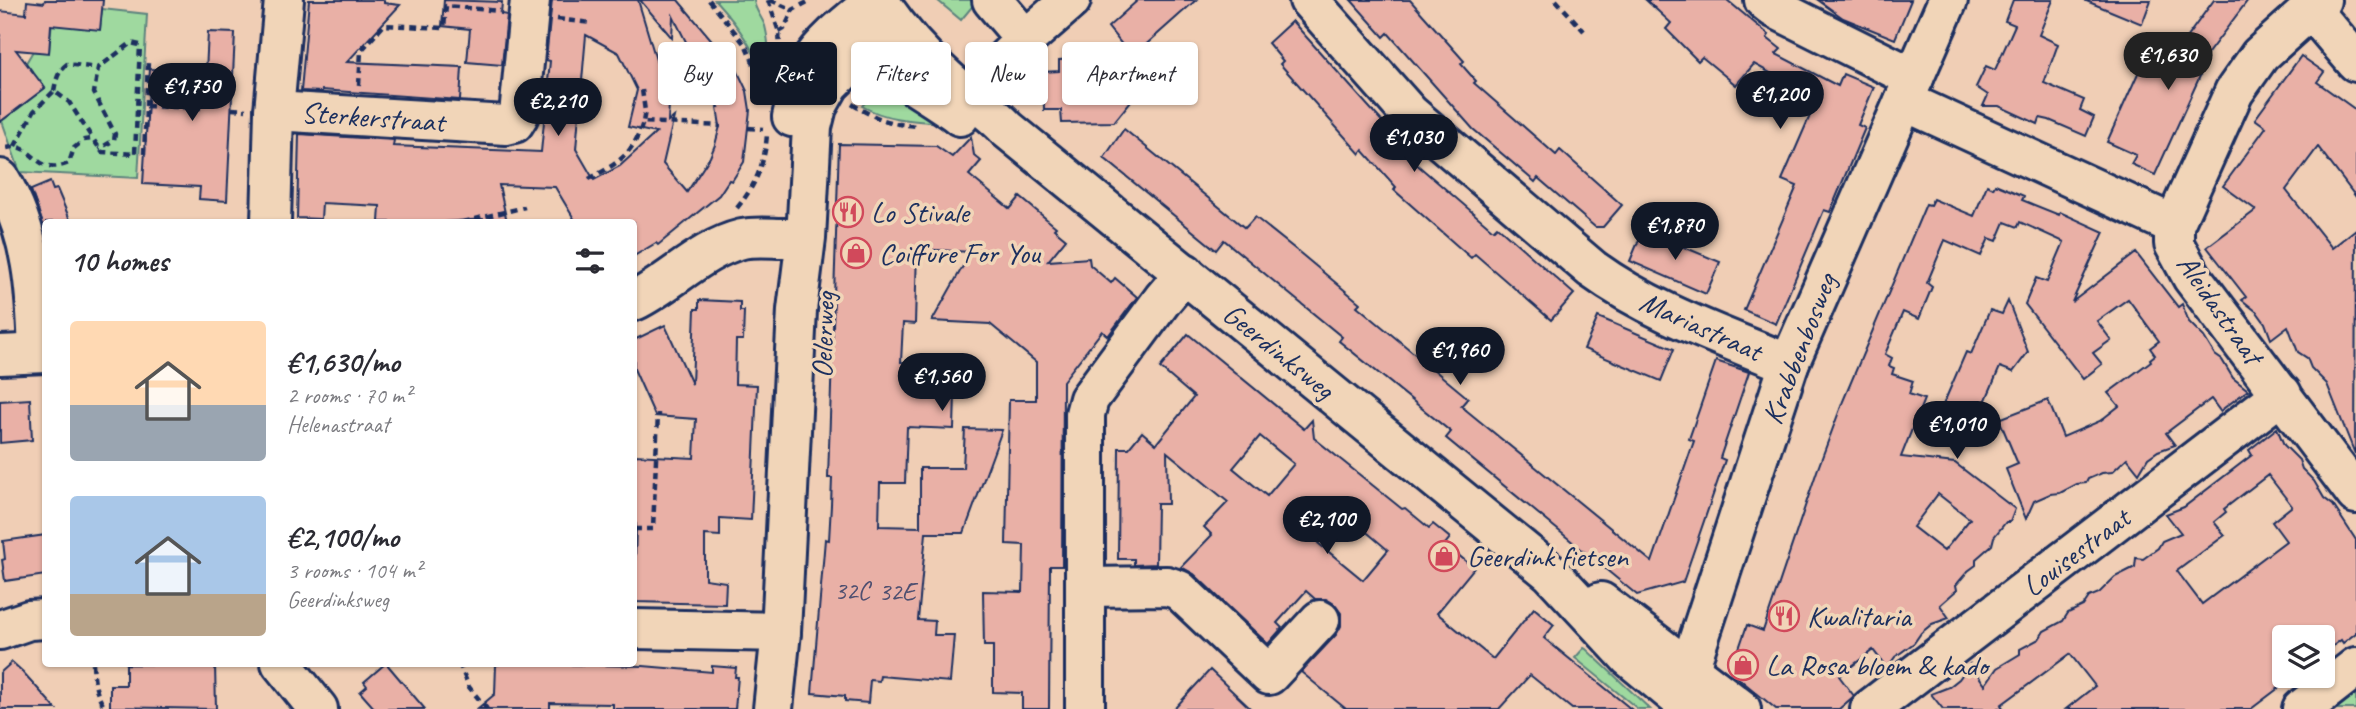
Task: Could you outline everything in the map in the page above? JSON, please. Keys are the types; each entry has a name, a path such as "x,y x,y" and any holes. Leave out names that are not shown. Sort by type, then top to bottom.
{"street":[{"path":"271,219 274,111 284,0"},
{"path":"992,0 1026,40"},
{"path":"965,107 995,67 1071,0"},
{"name":"Mariastraat","path":"1309,0 1410,114 1592,269 1633,296 1789,364"},
{"name":"Aleidastraat","path":"1764,0 1909,90 2174,225 2175,244 2187,269 2356,494"},
{"name":"Krabbenbosweg","path":"1688,698 1789,364 1948,0"},
{"path":"2174,225 2234,92 2260,55 2316,4 2356,62"},
{"name":"Sterkerstraat","path":"274,111 506,125 514,123 519,115 529,8"},
{"name":"Geerdinksweg","path":"870,22 919,52 965,107 995,116 1007,129 1551,573 1583,589 1647,635 1688,698 1741,709"},
{"name":"Oelerweg","path":"797,310 787,271 786,238 789,132 797,95 809,65 870,22"},
{"name":"Oelerweg","path":"773,709 781,632 797,310 806,239 812,127 817,107 870,22"},
{"path":"0,355 42,353 32,265 26,237 9,194 10,157"},
{"path":"637,299 679,274 707,253 743,239 786,238"},
{"path":"1085,709 1085,414 1089,399 1185,273"},
{"name":"Louisestraat","path":"1870,709 2282,394"},
{"path":"1085,586 1167,586 1179,590 1269,675 1320,620"},
{"path":"0,630 29,620 42,619"},
{"path":"637,629 781,632"},
{"path":"284,667 318,709"},
{"path":"2302,709 2356,667"}],"path":[{"path":"709,0 746,46 750,55"},
{"path":"770,0 793,10"},
{"path":"779,32 793,10 811,0"},
{"path":"1556,0 1584,31"},
{"path":"357,116 360,51 384,25 444,28 446,6 509,12 529,8"},
{"path":"844,111 849,102 870,22"},
{"path":"54,91 69,102 99,149 102,152 135,154 140,45 131,43 98,68 94,93 115,134 114,140 99,149"},
{"path":"144,155 148,61"},
{"path":"10,157 34,111 54,91 62,68 67,64 98,68"},
{"path":"589,179 622,160 632,149 645,111 642,90"},
{"path":"145,106 204,108"},
{"path":"643,122 721,126"},
{"path":"707,253 758,178 765,156 767,129 748,128"},
{"path":"10,157 23,149 45,166 54,167 69,163 74,148 84,140 93,139"},
{"path":"475,219 524,207"},
{"path":"637,529 653,530 659,413"},
{"path":"93,667 98,699 106,709"},
{"path":"461,667 469,687 487,709"}],"green space":[{"path":"715,0 754,0 764,23 768,42 750,42 750,47"},
{"path":"937,0 973,0 976,2 961,20"},
{"path":"102,9 147,14 138,178 20,172 2,121 45,88 26,63 33,51 49,52 52,21 100,29"},
{"path":"918,105 945,123 892,117 862,106"},
{"path":"1584,648 1650,709 1638,709 1575,658"},
{"path":"2356,682 2356,709 2321,709"}],"building":[{"path":"45,0 103,0 100,30 51,25 49,53 16,50 45,88 0,122 0,11 26,14 27,1 44,3"},
{"path":"309,0 384,0 384,3 400,5 347,62 462,67 460,100 322,90 301,91"},
{"path":"444,0 502,2 501,14 507,15 502,65 467,62 470,29 442,26"},
{"path":"552,0 638,0 658,66 658,105 669,105 668,122 674,117 663,164 687,192 715,145 720,126 718,105 736,105 736,69 747,91 750,110 744,162 732,181 729,180 719,195 658,245 656,243 637,254 637,219 574,219 555,187 499,185 506,219 379,219 380,206 322,203 321,219 297,218 299,134 394,140 393,146 541,152 550,61 546,60","holes":["586,35 619,53 637,90 628,127 656,133 620,166 594,180 576,149"]},
{"path":"640,0 678,0 713,42 686,42 673,16 672,38"},
{"path":"1138,0 1196,0 1149,42 1120,42 1108,27"},
{"path":"1351,0 1410,0 1464,61 1461,64 1476,81 1474,83 1556,155 1560,150 1622,205 1603,227 1595,227 1538,178 1535,182 1473,129 1388,33 1384,37"},
{"path":"1646,0 1727,0 1769,35 1767,38 1781,49 1776,54 1838,86 1843,74 1874,87 1858,125 1865,128 1830,212 1824,210 1776,324 1744,310 1797,186 1782,180 1816,98 1754,64 1736,85 1702,57 1698,61 1666,29 1671,23"},
{"path":"1818,0 1911,0 1895,39 1843,18"},
{"path":"2013,0 2053,0 2039,35 2058,44 2044,83 2084,100 2080,110 2094,117 2086,136 2049,120 2040,118 2038,124 1999,106 1983,106 1988,95 1976,87 1986,66 1995,70 2015,25 2005,21"},
{"path":"2084,0 2151,0 2142,24"},
{"path":"2214,0 2248,0 2193,73 2200,76 2155,175 2131,164 2136,155 2107,142 2143,62 2172,75 2187,43 2184,41"},
{"path":"1292,21 1404,146 1400,150 1493,230 1497,226 1574,294 1551,320 1475,254 1471,258 1394,190 1396,187 1363,150 1360,154 1280,64 1283,61 1268,43"},
{"path":"208,32 235,33 227,201 199,199 200,187 143,184 150,69 206,72"},
{"path":"2301,56 2324,72 2317,82 2356,110 2356,197 2318,147 2286,190 2332,248 2356,229 2355,454 2327,384 2311,368 2307,358 2298,352 2288,326 2271,339 2265,323 2257,312 2242,300 2246,297 2207,247 2256,210 2223,186 2266,127 2255,119"},
{"path":"1059,60 1062,60 1062,105 1128,105 1114,122 1062,123 1061,110 1044,110 1044,105 1048,105 1048,72 1059,71"},
{"path":"1124,129 1245,228 1255,217 1300,253 1360,303 1357,306 1468,398 1461,406 1652,562 1694,441 1689,439 1716,361 1749,372 1720,458 1725,460 1683,582 1637,595 1446,438 1451,432 1339,341 1342,337 1224,240 1216,250 1104,158"},
{"path":"971,137 974,155 981,161 969,175 1010,209 1020,197 1056,227 1054,229 1066,239 1048,261 1089,258 1090,265 1111,283 1115,278 1137,297 1108,336 1102,331 1063,381 1062,566 1050,566 1049,709 1022,709 1022,693 993,692 993,646 984,646 983,591 1023,592 1024,545 1006,544 1009,400 1036,400 1036,362 990,324 932,321 971,252 917,249 915,324 903,323 901,362 940,364 938,392 955,393 954,429 907,427 905,483 880,483 879,526 920,527 920,468 963,468 965,429 1002,430 964,533 926,533 918,620 935,621 934,635 954,635 950,682 880,676 879,681 870,680 868,703 845,701 845,696 812,693 825,539 829,540 831,505 832,478 828,478 839,144 936,146 952,157"},
{"path":"50,182 53,190 57,189 70,219 42,219 42,221 31,190"},
{"path":"1995,184 2024,196 2022,200 2059,215 2060,212 2104,232 2072,302 2136,253 2178,307 2182,304 2189,322 2204,337 2233,378 2248,390 2220,411 2211,399 2166,433 2175,445 2148,458 2139,473 2127,458 2112,472 2102,473 2088,479 2086,483 2034,501 2026,519 2006,469 2018,464 1999,419 2048,400 2063,437 2100,421 2119,406 2108,393 2151,361 2155,355 2150,348 2159,341 2128,299 2097,321 2111,340 2093,353 2102,364 2083,379 2025,304 2036,278 2047,282 2064,242 2020,222 2018,227 2005,222 1997,241 1989,238 1981,256 1945,240 1927,283 1932,287 1919,319 1903,312 1885,354 1892,358 1889,366 1894,368 1892,374 1913,381 1909,394 1924,399 1901,457 1955,463 2015,509 2010,522 2006,522 1994,537 1992,545 1976,559 1976,565 1956,585 1957,590 1940,605 1949,618 1932,624 1914,643 1895,657 1887,668 1873,650 1839,676 1854,696 1839,709 1776,709 1731,672 1747,625 1763,631 1843,401 1926,204 1930,205 1933,199 1974,216 1987,185 1993,188","holes":["1938,494 1970,519 1944,551 1913,527"]},
{"path":"1643,230 1720,262 1706,294 1630,261"},
{"path":"699,300 740,302 740,311 744,311 743,340 736,340 735,384 757,385 751,520 720,518 720,536 705,535 705,579 726,582 725,604 637,602 637,455 694,458 696,419 655,416 637,376 637,339 665,325 692,384 695,309 699,309"},
{"path":"2008,301 2028,352 2013,372 2000,367 1982,409 1968,432 1936,421 1966,352 1971,354 1990,310 2002,314"},
{"path":"1598,317 1674,349 1661,381 1584,349"},
{"path":"1188,334 1304,429 1312,420 1314,438 1402,509 1405,508 1429,528 1433,524 1450,538 1445,544 1474,568 1437,613 1493,659 1534,608 1554,625 1544,638 1631,709 1572,709 1530,675 1499,709 1346,709 1301,672 1336,635 1341,626 1341,613 1334,604 1326,599 1315,599 1306,591 1277,623 1282,628 1268,644 1194,574 1181,567 1212,535 1204,527 1228,502 1167,452 1168,504 1157,504 1156,564 1134,565 1134,559 1118,559 1119,448 1129,448 1142,432 1156,444 1194,397 1160,368","holes":["1260,436 1294,464 1267,496 1233,468","1343,512 1388,550 1363,580 1318,543"]},
{"path":"30,399 32,440 0,443 0,401"},
{"path":"2277,428 2284,445 2299,460 2302,469 2314,481 2324,498 2333,505 2356,540 2356,633 2343,643 2341,640 2335,644 2335,625 2272,625 2272,688 2279,688 2251,709 2066,709 2095,686 2070,654 2001,705 2004,709 1943,709 1931,694 1949,687 1970,664 1985,685 1997,668 2020,654 2020,649 2063,621 2068,613 2083,606 2089,597 2099,593 2115,577 2135,567 2136,558 2143,559 2158,548 2162,541 2181,533 2166,514 2184,507 2252,455 2249,450","holes":["2268,475 2292,506 2272,522 2286,541 2202,604 2177,571 2225,535 2214,522 2226,512 2224,509"]},
{"path":"42,536 42,576 5,581 3,541"},
{"path":"12,662 56,709 0,709 0,673"},
{"path":"643,666 712,672 712,666 736,668 735,677 738,677 735,709 613,709 613,704 550,703 550,709 477,709 495,694 496,667"},
{"path":"126,667 215,667 216,709 110,707 110,685 126,685"},
{"path":"381,667 389,667 425,709 375,709 360,692 367,686 364,682"},
{"path":"1210,670 1251,709 1174,709"}],"place":[{"name":"Lo Stivale","path":"848,212"},
{"name":"Coiffure For You","path":"856,253"},
{"name":"Geerdink fietsen","path":"1444,556"},
{"name":"Kwalitaria","path":"1784,616"},
{"name":"La Rosa bloem & kado","path":"1743,665"}]}
